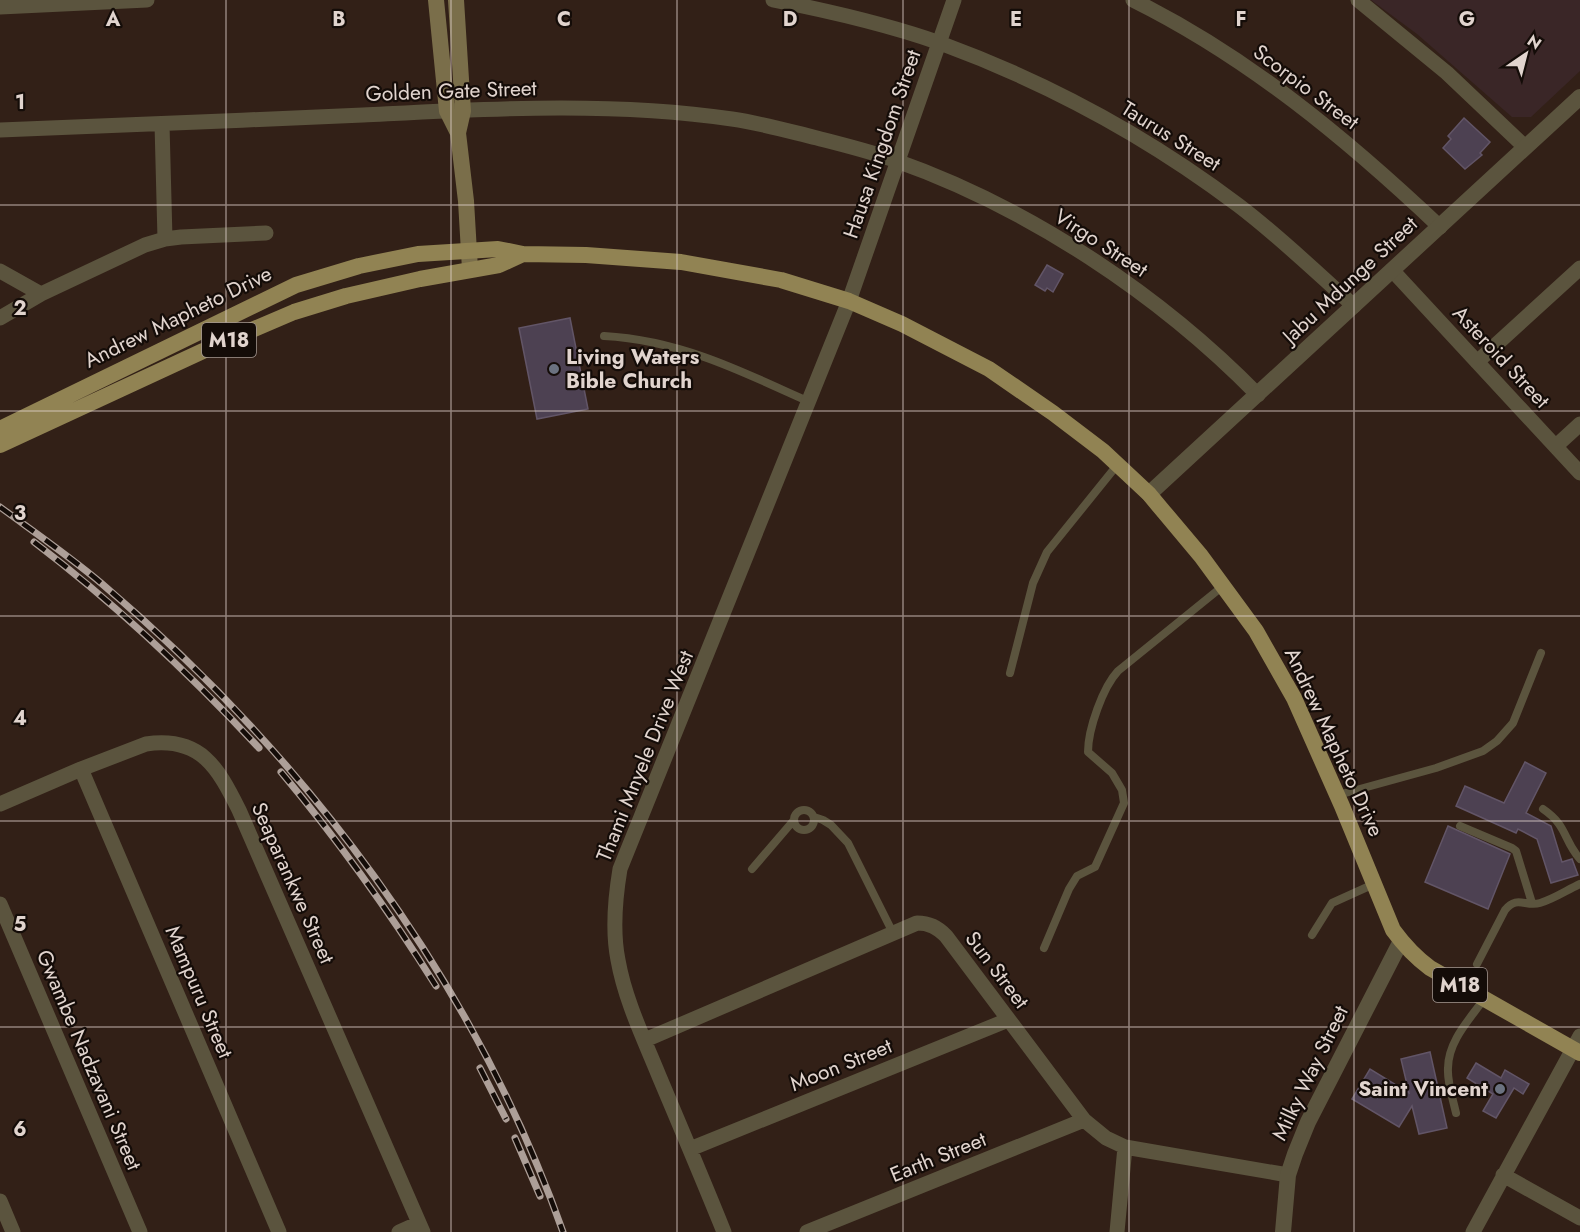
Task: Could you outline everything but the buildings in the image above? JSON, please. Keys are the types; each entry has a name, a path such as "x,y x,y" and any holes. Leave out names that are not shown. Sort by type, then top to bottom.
{"main road":[{"path":"436,0 458,132 466,201 470,269"},
{"path":"455,111 456,0"},
{"name":"Andrew Mapheto Drive","path":"0,429 296,285 358,266 418,254 498,249 523,254 586,255 681,262 781,280 849,301 902,324 989,369 1053,413 1118,464 1149,494 1201,556 1256,631 1294,698 1338,795 1394,930 1401,941 1430,968 1484,999 1578,1046"},
{"name":"Andrew Mapheto Drive","path":"0,446 203,351 294,312 345,296 509,262 523,254"}],"street":[{"path":"0,7 147,0"},
{"name":"Taurus Street","path":"773,0 820,9 939,43 1014,74 1079,105 1153,146 1240,206 1354,306"},
{"name":"Hausa Kingdom Street","path":"849,301 954,0"},
{"name":"Scorpio Street","path":"1133,0 1223,51 1310,112 1440,227"},
{"path":"1358,0 1447,73 1525,147"},
{"name":"Jabu Mdunge Street","path":"1149,494 1580,97"},
{"name":"Golden Gate Street","path":"0,130 581,108 696,114 767,125 899,161"},
{"path":"162,124 165,239"},
{"name":"Virgo Street","path":"899,161 1015,213 1085,255 1158,307 1201,342 1258,395"},
{"path":"0,318 41,294 132,250 165,239 266,233"},
{"path":"1477,362 1580,268"},
{"name":"Asteroid Street","path":"1392,270 1580,473"},
{"path":"0,271 41,294"},
{"name":"Thami Mnyele Drive West","path":"724,1232 624,986 617,959 614,928 615,898 620,869 849,301"},
{"path":"1556,446 1580,424"},
{"name":"Seaparankwe Street","path":"0,804 81,769 135,748 155,743 180,745 202,755 216,768 239,810 422,1227"},
{"name":"Mampuru Street","path":"81,769 279,1232"},
{"name":"Gwambe Nadzavani Street","path":"0,904 140,1232"},
{"name":"Sun Street","path":"645,1040 893,933 917,923 925,923 940,930 1084,1120 1106,1138 1125,1147 1288,1175"},
{"name":"Milky Way Street","path":"1283,1232 1288,1175 1308,1122 1401,941"},
{"name":"Moon Street","path":"690,1149 1008,1020"},
{"path":"1473,1232 1503,1175 1578,1046"},
{"name":"Earth Street","path":"807,1232 1084,1120"},
{"path":"1117,1232 1125,1147"},
{"path":"1503,1175 1580,1218"},
{"path":"0,1201 13,1232"},
{"path":"399,1232 422,1227"}],"lane":[{"path":"604,336 634,338 698,354 726,364 809,402"},
{"path":"1010,673 1033,583 1042,561 1118,464"},
{"path":"1044,948 1069,889 1077,876 1095,867 1124,803 1122,790 1112,773 1088,752 1088,740 1110,679 1153,641 1223,586"},
{"path":"1338,795 1436,768 1483,751 1497,741 1513,723 1540,653"},
{"path":"752,869 794,820 798,811 803,809 812,813 814,817 831,825 848,843 893,933"},
{"path":"1543,809 1562,826 1580,859"},
{"path":"794,820 798,828 808,829 812,826 814,817"},
{"path":"1460,826 1516,851 1532,903"},
{"path":"1312,935 1332,903 1374,884"},
{"path":"1477,964 1504,910 1510,904 1540,903 1580,884"},
{"path":"1456,1113 1447,1070 1449,1054 1455,1041 1484,999"}],"shaded area":[{"path":"1371,0 1580,0 1580,71 1531,117 1512,117 1417,34"}],"railway":[{"path":"0,507 89,573 176,650 247,722 313,797 375,877 431,961 482,1048 526,1138 563,1232"},
{"path":"34,542 151,640 259,748"},
{"path":"281,772 362,876 436,986"},
{"path":"480,1068 506,1119"},
{"path":"515,1138 540,1196"}],"place":[{"name":"Living Waters Bible Church","path":"554,369"},
{"name":"Saint Vincent","path":"1500,1089"}]}
